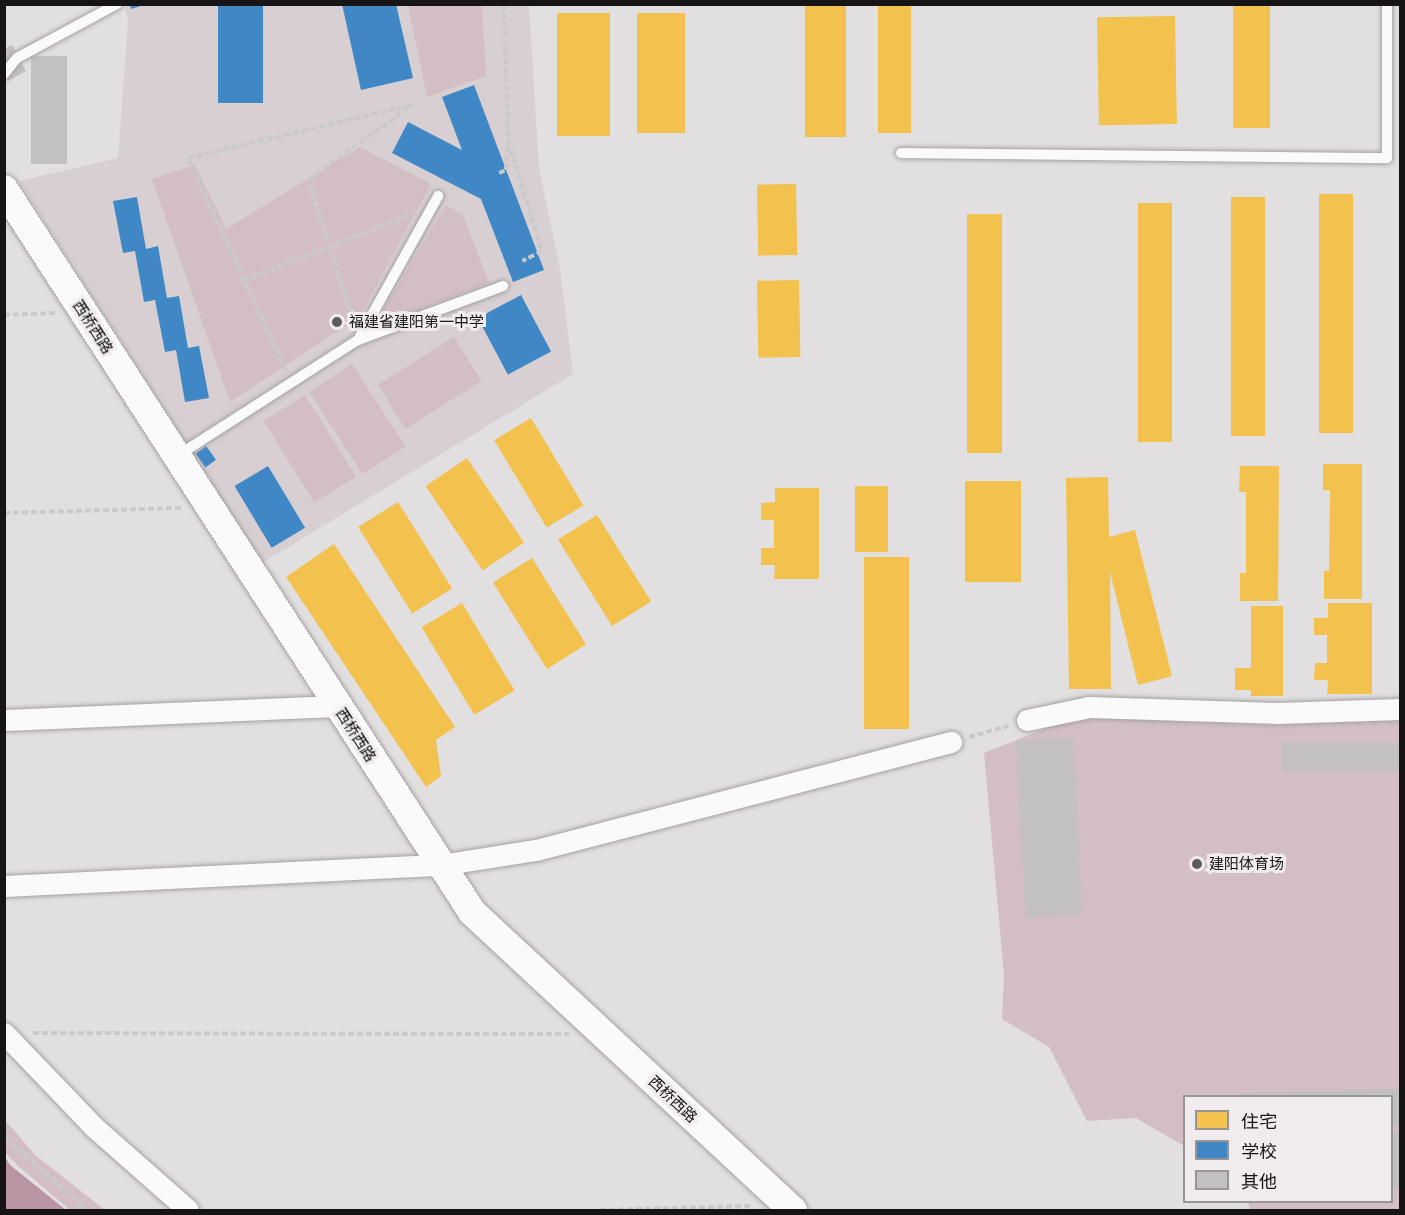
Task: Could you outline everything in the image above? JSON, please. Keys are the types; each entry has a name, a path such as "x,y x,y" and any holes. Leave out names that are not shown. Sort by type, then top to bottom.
{"main road":[{"name":"西桥西路","path":"4,189 472,912 790,1208"}],"street":[{"path":"4,720 337,706"},
{"path":"1028,720 1089,707 1276,713 1401,709"},
{"path":"4,886 440,865 537,850 951,742"},
{"path":"4,1033 94,1127 188,1210"}],"lane":[{"path":"4,62 17,58 117,4"},
{"path":"901,153 1387,158 1387,4"},
{"path":"4,74 17,58"},
{"path":"358,339 436,201"},
{"path":"176,456 358,339 503,286"}],"path":[{"path":"499,173 506,170 508,140 504,4"},
{"path":"291,382 188,158 413,105 308,179 358,339"},
{"path":"508,140 542,251 522,261"},
{"path":"244,280 436,201"},
{"path":"4,315 83,312"},
{"path":"4,513 209,507"},
{"path":"951,742 1028,720"},
{"path":"28,1033 603,1034"},
{"path":"4,1137 87,1210"},
{"path":"600,1210 790,1208"}],"shaded area":[{"name":"福建省建阳第一中学","path":"124,5 529,5 539,168 560,269 573,374 262,563 19,181 118,158 128,21"},
{"path":"408,5 482,5 486,76 427,97"},
{"path":"360,147 431,184 360,316 230,402 152,179 195,165 226,229"},
{"path":"446,205 463,215 489,283 373,327"},
{"path":"454,337 482,381 405,429 378,385"},
{"path":"352,364 405,446 363,474 309,392"},
{"path":"305,395 356,476 314,502 263,421"},
{"name":"建阳体育场","path":"1074,717 1274,725 1400,720 1400,1210 1250,1210 1248,1203 1393,1203 1393,1095 1183,1095 1183,1145 1136,1118 1087,1121 1049,1047 1002,1019 1004,975 984,753"},
{"path":"5,1120 35,1155 105,1210 70,1210 17,1165 5,1152"},
{"path":"5,1157 10,1165 66,1210 5,1210"}],"building: 住宅":[{"path":"805,4 846,4 846,137 805,137"},
{"path":"878,4 911,4 911,133 878,133"},
{"path":"1233,4 1270,4 1270,128 1233,128"},
{"path":"557,13 610,13 610,136 557,136"},
{"path":"637,13 685,13 685,133 637,133"},
{"path":"1175,16 1177,124 1099,125 1097,17"},
{"path":"796,184 797,255 758,256 757,185"},
{"path":"1319,194 1353,194 1353,433 1319,433"},
{"path":"1231,197 1265,197 1265,436 1231,436"},
{"path":"1138,203 1172,203 1172,442 1138,442"},
{"path":"967,214 1002,214 1002,453 967,453"},
{"path":"799,280 800,357 758,358 757,281"},
{"path":"531,418 584,505 547,528 494,440"},
{"path":"467,458 524,543 483,571 426,486"},
{"path":"1323,464 1362,464 1362,599 1324,599 1324,571 1329,571 1330,490 1323,490"},
{"path":"1240,466 1279,466 1278,601 1240,601 1240,573 1246,573 1246,492 1239,492"},
{"path":"1108,477 1109,537 1135,530 1172,676 1138,685 1110,572 1111,689 1069,689 1066,478"},
{"path":"965,481 1021,481 1021,582 965,582"},
{"path":"855,486 888,486 888,552 855,552"},
{"path":"775,488 819,488 819,579 774,579 775,565 761,565 761,548 774,548 774,520 761,520 761,503 775,502"},
{"path":"398,502 452,589 412,613 358,527"},
{"path":"597,515 651,602 612,626 558,539"},
{"path":"334,544 455,727 436,740 441,776 426,787 286,577"},
{"path":"864,557 909,557 909,729 864,729"},
{"path":"532,558 586,645 547,669 493,582"},
{"path":"462,603 515,690 474,715 422,627"},
{"path":"1328,603 1372,603 1372,694 1327,694 1328,680 1314,680 1315,663 1327,663 1327,635 1314,635 1314,618 1328,618"},
{"path":"1251,606 1283,606 1283,696 1251,696 1251,690 1235,690 1235,668 1251,668"}],"building: 学校":[{"path":"130,4 144,4 144,5 131,9"},
{"path":"218,4 263,4 263,103 218,103"},
{"path":"342,4 396,4 413,78 361,90"},
{"path":"474,85 544,270 513,282 481,199 392,153 408,122 462,150 442,97"},
{"path":"137,197 146,249 158,246 167,298 179,296 188,348 199,346 209,398 185,402 176,350 165,352 155,300 144,302 135,251 123,253 113,201"},
{"path":"521,295 551,352 508,375 478,318"},
{"path":"206,446 216,460 205,467 195,454"},
{"path":"268,466 305,528 272,548 235,486"}],"building: 其他":[{"path":"12,45 26,71 8,81 4,49"},
{"path":"31,56 67,56 67,164 31,164"},
{"path":"1073,738 1082,914 1025,917 1016,741"},
{"path":"1282,743 1400,743 1400,771 1282,771"},
{"path":"1400,1089 1400,1125 1393,1125 1393,1095 1238,1095 1238,1093"},
{"path":"1393,1132 1400,1132 1400,1188 1393,1188"}],"place":[{"name":"福建省建阳第一中学","path":"337,322"},
{"name":"建阳体育场","path":"1197,864"}]}
